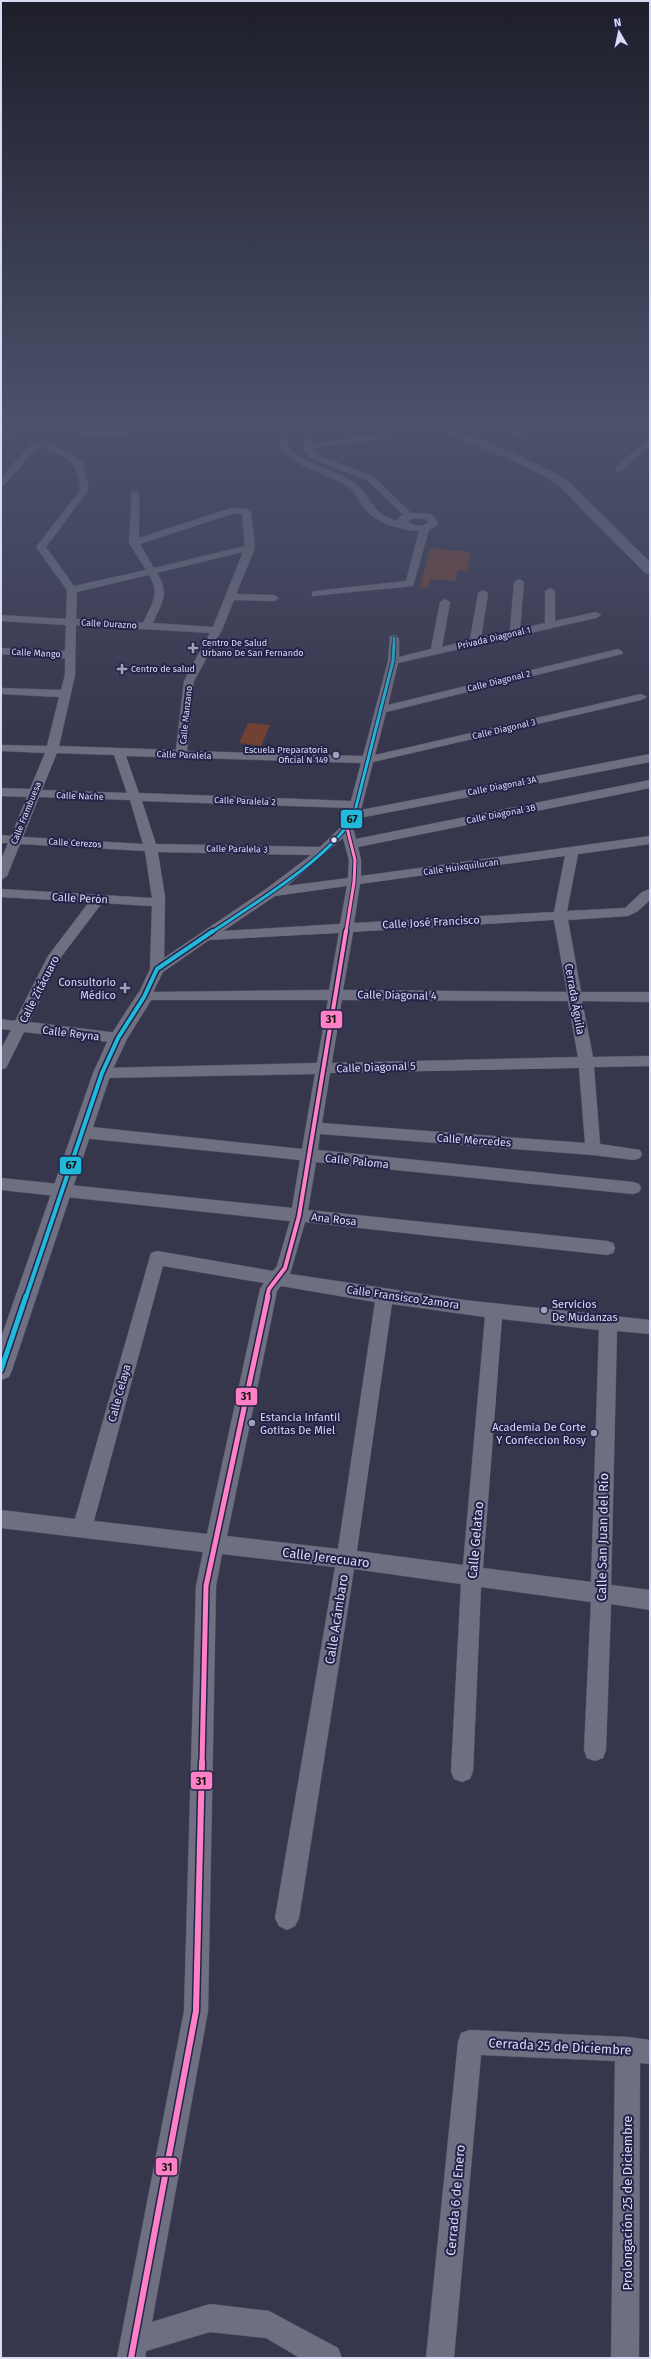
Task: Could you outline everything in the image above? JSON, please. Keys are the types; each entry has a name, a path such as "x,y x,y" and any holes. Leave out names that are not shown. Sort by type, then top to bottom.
{"main road":[{"path":"612,532 650,570"},
{"path":"628,532 650,554"}],"street":[{"path":"53,532 41,547 72,590 250,548"},
{"path":"134,532 134,543 153,570 160,585 160,596 148,626"},
{"name":"Calle Manzano","path":"134,543 167,532"},
{"name":"Calle Manzano","path":"181,755 189,681 217,630 250,548 248,532"},
{"path":"316,594 410,584 424,532"},
{"path":"515,633 519,582"},
{"name":"Calle Frambuesa","path":"1,876 33,794 52,751 67,694 72,655 72,590"},
{"path":"550,591 550,625"},
{"path":"475,642 483,592"},
{"path":"230,597 274,598"},
{"path":"436,651 445,602"},
{"name":"Privada Diagonal 1","path":"393,661 596,615"},
{"name":"Calle Durazno","path":"1,618 217,630"},
{"path":"132,2350 196,2011 206,1586 209,1565 215,1544 269,1289 275,1279 285,1268 298,1216 337,994 354,882 355,860 352,844 352,816 393,661 394,638"},
{"name":"Calle Mango","path":"1,651 72,655"},
{"name":"Calle Diagonal 2","path":"379,710 618,652"},
{"path":"1,691 67,694"},
{"name":"Calle Diagonal 3","path":"367,760 641,697"},
{"name":"Calle Paralela","path":"1,748 52,751 367,760"},
{"path":"1,1370 102,1072 118,1038 144,997 157,969 158,902 156,874 150,848 119,753"},
{"name":"Calle Diagonal 3A","path":"352,816 650,758"},
{"name":"Calle Diagonal 3B","path":"352,844 650,784"},
{"name":"Calle Nache","path":"1,792 134,798"},
{"name":"Calle Paralela 2","path":"134,798 352,816"},
{"path":"157,969 271,892 323,851 352,816"},
{"name":"Calle Cerezos","path":"1,839 150,848"},
{"name":"Calle Huixquilucan","path":"271,892 354,882 650,840"},
{"name":"Calle Paralela 3","path":"150,848 323,851"},
{"name":"Cerrada Águila","path":"572,851 560,914 576,997 586,1062 592,1149"},
{"name":"Calle Perón","path":"1,893 158,902"},
{"name":"Calle José Francisco","path":"205,936 347,926 631,911 650,893"},
{"name":"Calle Zitácuaro","path":"1,1064 55,956 98,899"},
{"name":"Calle Diagonal 4","path":"144,997 337,994 650,997"},
{"name":"Calle Reyna","path":"1,1024 118,1038"},
{"name":"Calle Diagonal 5","path":"102,1072 324,1069 650,1061"},
{"name":"Calle Mercedes","path":"314,1128 592,1149 634,1154"},
{"name":"Calle Paloma","path":"82,1132 632,1188"},
{"name":"Ana Rosa","path":"1,1184 607,1248"},
{"name":"Calle Fransisco Zamora","path":"157,1258 275,1279 385,1295 608,1324 650,1327"},
{"name":"Calle Celaya","path":"82,1528 157,1258"},
{"name":"Calle Acámbaro","path":"287,1918 346,1558 385,1295"},
{"name":"Calle Gelatao","path":"462,1771 472,1575 494,1310"},
{"name":"Calle San Juan del Río","path":"595,1750 601,1593 608,1324"},
{"name":"Calle Jerecuaro","path":"1,1519 346,1558 650,1600"},
{"name":"Cerrada 25 de Diciembre","path":"470,2042 639,2050"},
{"name":"Cerrada 6 de Enero","path":"440,2358 470,2042"},
{"name":"Prolongación 25 de Diciembre","path":"625,2358 639,2050"},
{"path":"132,2350 210,2318 269,2325 328,2358"}],"shaded area":[{"path":"430,548 471,552 467,571 458,570 456,581 430,579 428,588 420,587"},
{"path":"248,723 270,725 261,746 239,743"}],"transit line":[{"name":"67","path":"1,1370 102,1073 118,1038 144,997 157,969 271,892 323,851 347,828 354,815 393,661 394,638"},
{"name":"31","path":"131,2358 196,2011 206,1586 209,1565 215,1544 269,1289 285,1268 299,1216 354,882 355,860 347,828"}],"place":[{"name":"Centro De Salud Urbano De San Fernando","path":"193,648"},
{"name":"Centro de salud","path":"122,669"},
{"name":"Escuela Preparatoria Oficial N 149","path":"336,755"},
{"name":"Consultorio Médico","path":"125,988"},
{"name":"Servicios De Mudanzas","path":"544,1310"},
{"name":"Estancia Infantil Gotitas De Miel","path":"252,1423"},
{"name":"Academia De Corte Y Confeccion Rosy","path":"594,1433"}]}
